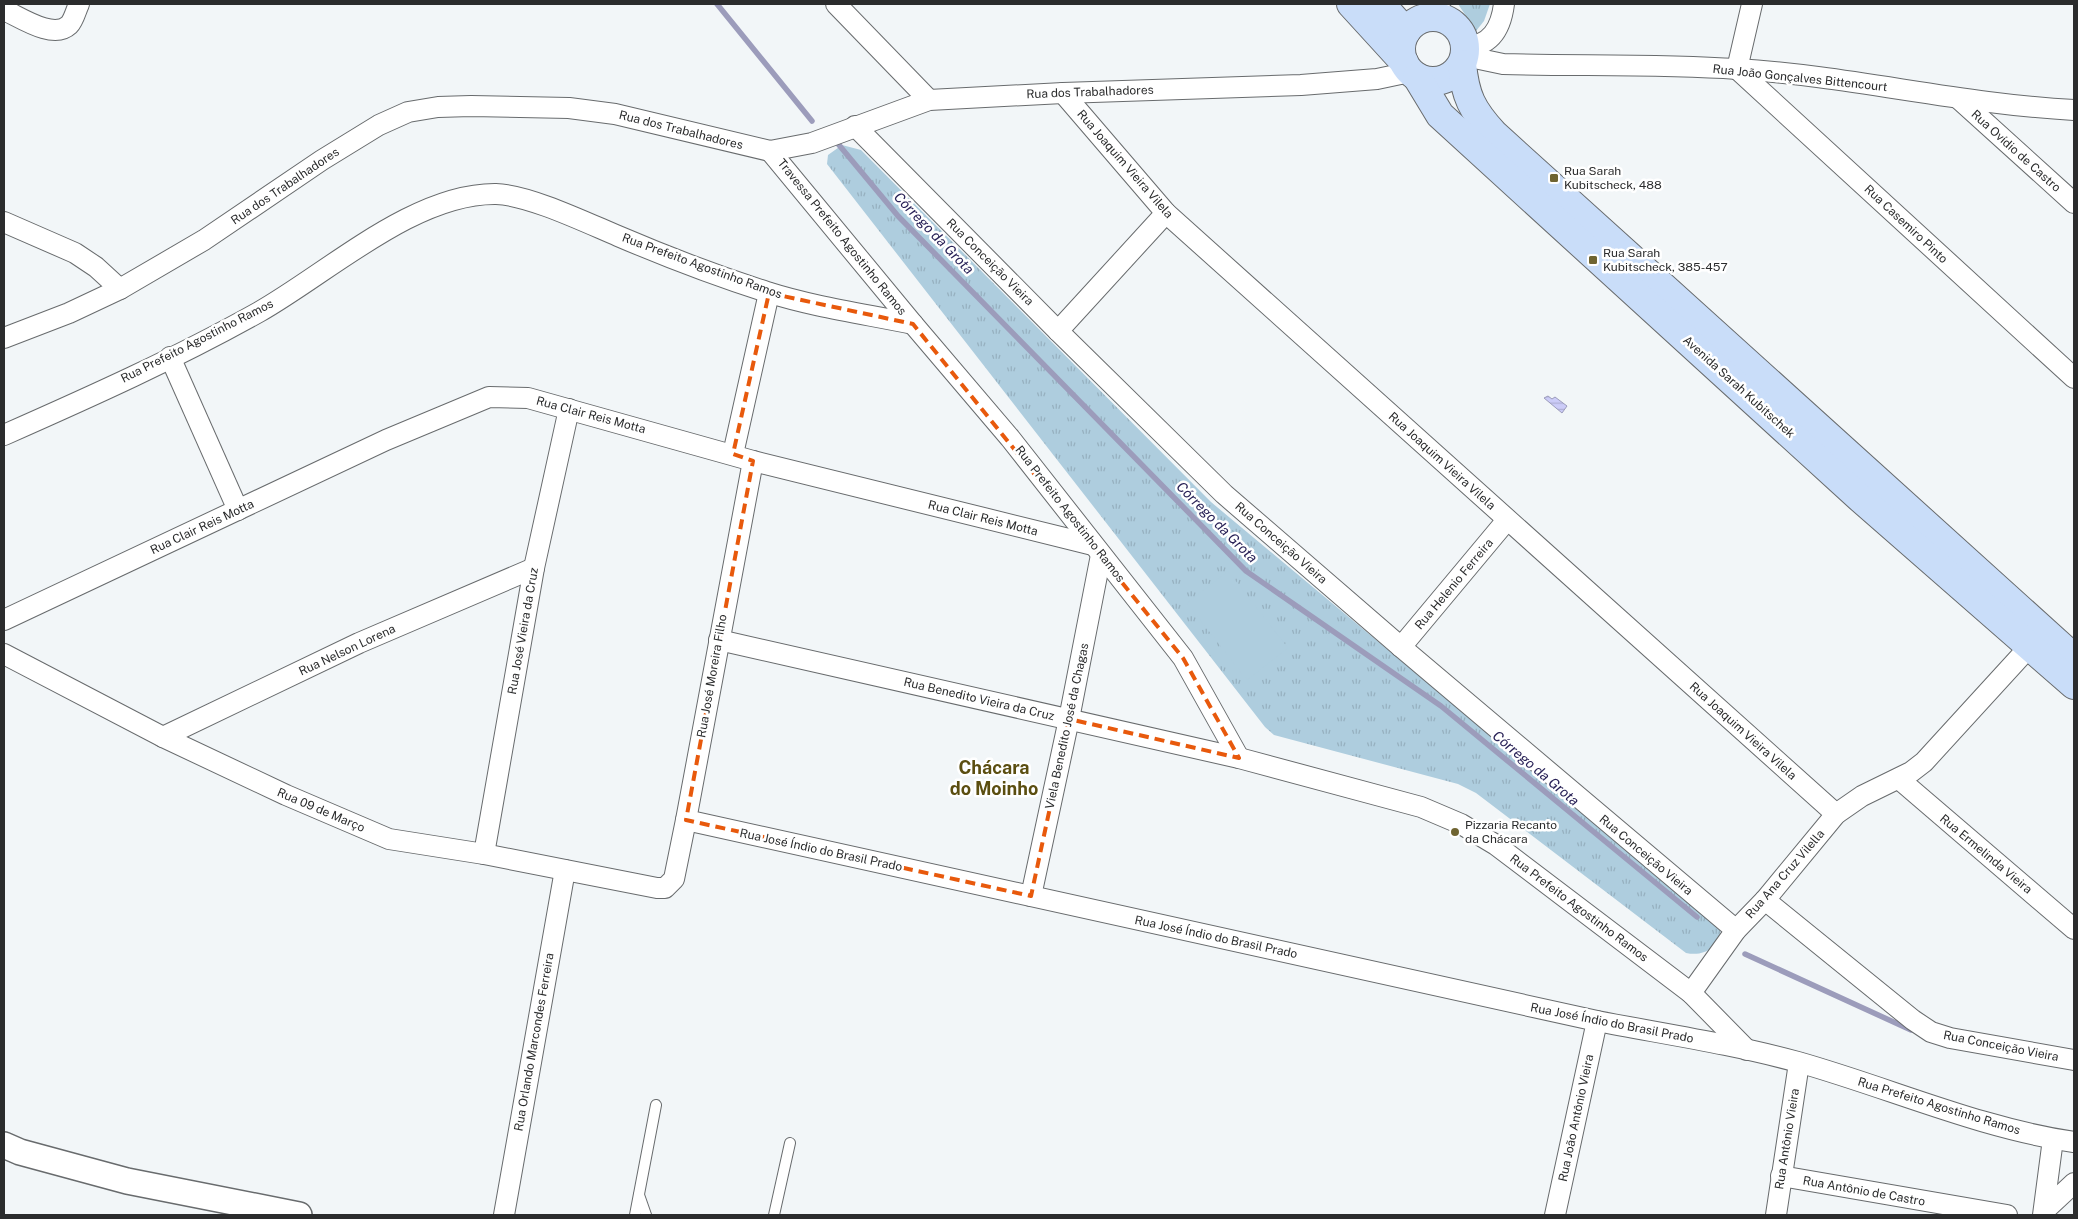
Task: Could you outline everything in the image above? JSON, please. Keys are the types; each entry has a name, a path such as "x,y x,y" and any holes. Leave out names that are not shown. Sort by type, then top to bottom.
{"main road":[{"name":"Avenida Sarah Kubitschek","path":"1352,4 1410,70 1440,115 1860,499 2074,685"},
{"path":"1381,4 1424,18 1440,17 1452,23 1462,34 1464,56 1453,74 1442,79 1429,80 1410,70 1401,46 1424,18"},
{"name":"Avenida Sarah Kubitschek","path":"1464,56 1464,89 1469,101 1494,134 2074,658"}],"street":[{"path":"4,10 55,30 64,28 70,23 79,4"},
{"path":"836,4 929,100"},
{"path":"1464,56 1490,39 1500,22 1504,4"},
{"path":"1737,69 1752,4"},
{"name":"Rua João Gonçalves Bittencourt","path":"1464,56 1502,64 1737,69 1902,89 2020,107 2074,110"},
{"name":"Rua Casemiro Pinto","path":"1737,69 2074,378"},
{"name":"Rua dos Trabalhadores","path":"4,338 69,313 120,289 204,240 307,170 379,125 408,112 438,107 471,106 569,108 614,114 770,151 812,143 929,100 1063,93 1301,85 1377,79 1410,70"},
{"name":"Rua Joaquim Vieira Vilela","path":"1063,93 1166,213 1836,814"},
{"name":"Rua Ovídio de Castro","path":"1958,99 2074,203"},
{"name":"Rua Conceição Vieira","path":"855,126 1224,494 1401,648 1736,930"},
{"name":"Travessa Prefeito Agostinho Ramos","path":"770,151 913,324"},
{"name":"Rua Prefeito Agostinho Ramos","path":"4,435 170,357 259,312 399,222 445,203 472,196 498,194 536,204 639,245 769,293 913,324 1010,438 1183,658 1239,758 1421,807 1461,824 1496,845 1691,993 1747,1050 1799,1063 1957,1113 2053,1139 2074,1142"},
{"path":"1058,330 1166,213"},
{"path":"4,222 75,253 96,267 120,289"},
{"path":"733,454 769,293"},
{"path":"170,357 238,510"},
{"name":"Rua Clair Reis Motta","path":"4,620 386,440 489,397 528,398 753,461 1097,550"},
{"name":"Rua José Vieira da Cruz","path":"484,854 534,568 568,409"},
{"name":"Rua José Moreira Filho","path":"664,888 674,879 753,461"},
{"name":"Rua Helenio Ferreira","path":"1401,648 1507,520"},
{"name":"Viela Benedito José da Chagas","path":"1031,896 1069,719 1097,550"},
{"name":"Rua Nelson Lorena","path":"163,736 359,643 534,568"},
{"name":"Rua Benedito Vieira da Cruz","path":"719,640 1239,758"},
{"name":"Rua Ana Cruz Vilella","path":"1691,993 1736,930 1765,900 1836,814 1862,796 1899,779 1924,762 2030,645"},
{"name":"Rua 09 de Março","path":"4,654 163,736 286,796 389,839 484,854 664,888"},
{"name":"Rua Ermelinda Vieira","path":"1899,779 2074,929"},
{"name":"Rua José Índio do Brasil Prado","path":"686,820 1597,1022 1747,1050"},
{"name":"Rua Orlando Marcondes Ferreira","path":"504,1215 564,870"},
{"name":"Rua Conceição Vieira","path":"1765,900 1913,1020 1932,1032 1950,1038 2074,1060"},
{"name":"Rua João Antônio Vieira","path":"1555,1215 1597,1022"},
{"name":"Rua Antônio Vieira","path":"1776,1215 1799,1063"},
{"path":"2043,1213 2053,1139"},
{"path":"4,1145 20,1152 127,1181 299,1215"},
{"name":"Rua Antônio de Castro","path":"1781,1176 2007,1215"},
{"path":"2043,1213 2074,1183"}],"lane":[{"path":"635,1215 656,1105"},
{"path":"774,1215 790,1142"},
{"path":"639,1195 646,1215"}],"highlighted area":[{"path":"769,293 913,324 1183,658 1239,758 1069,719 1031,896 686,820 753,461 733,454"}],"green space":[{"path":"1458,4 1490,4 1484,21 1476,31"},
{"path":"842,145 861,150 1211,502 1721,928 1720,935 1714,945 1705,952 1686,953 1476,793 1458,784 1274,735 1265,727 827,164 828,155"},
{"path":"1228,571 1288,648 1247,680 1187,603"}],"water":[{"path":"1548,396 1552,399 1555,397 1567,406 1562,413 1544,398"}],"waterway":[{"path":"717,4 812,121"},
{"name":"Córrego da Grota","path":"839,145 898,216 1246,571 1441,706 1697,917"},
{"path":"1745,954 1911,1030"}],"place":[{"name":"Rua Sarah Kubitscheck, 488","path":"1554,178"},
{"name":"Rua Sarah Kubitscheck, 385-457","path":"1593,260"},
{"name":"Pizzaria Recanto da Chácara","path":"1455,832"}],"district":[{"name":"Chácara do Moinho","path":"994,778"}]}
